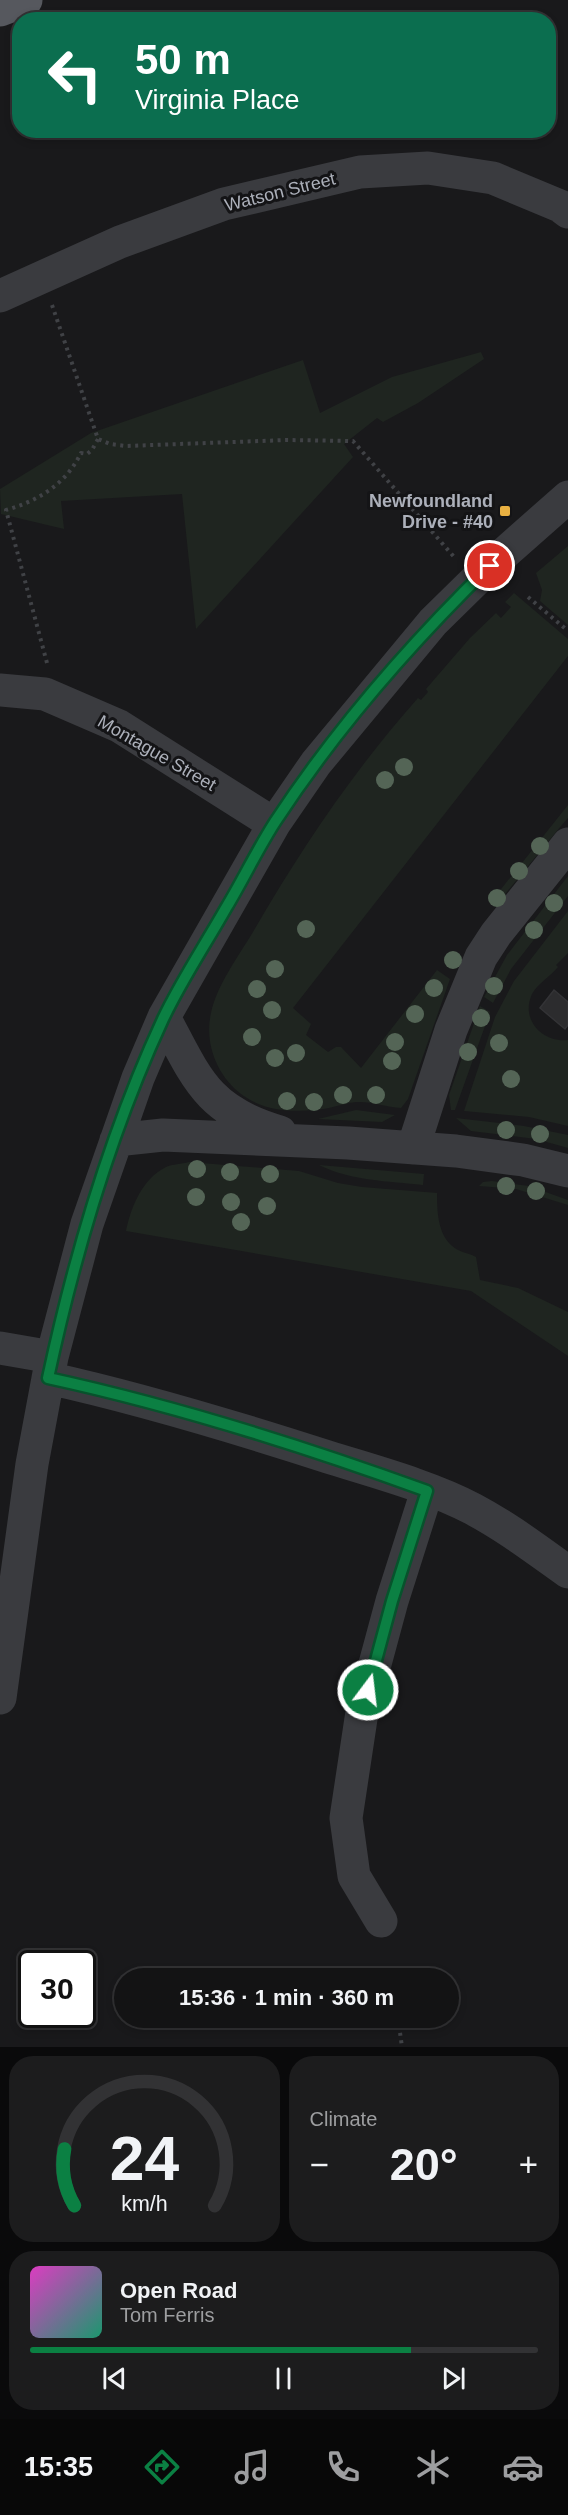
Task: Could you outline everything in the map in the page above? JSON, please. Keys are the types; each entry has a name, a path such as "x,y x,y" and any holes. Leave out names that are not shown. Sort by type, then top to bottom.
{"main road":[{"path":"0,10 26,0"}],"street":[{"name":"Watson Street","path":"0,296 120,242 224,204 360,172 428,168 494,178 560,206 568,212"},
{"path":"0,1698 28,1487 50,1367 87,1224 138,1078 164,1017 274,824 316,763 433,621 490,566 568,497"},
{"name":"Montague Street","path":"0,690 45,694 119,726 274,824"},
{"path":"413,1148 452,1030 481,957 496,934 568,844"},
{"path":"164,1017 197,1078 211,1094 232,1114 252,1124 282,1132 293,1141"},
{"path":"116,1140 163,1135 413,1148 523,1160 568,1171"},
{"path":"0,1348 130,1397 217,1421 472,1508 519,1537 568,1572"},
{"path":"381,1921 354,1876 346,1818 362,1712 392,1601 427,1491"}],"path":[{"path":"46,663 6,510 36,499 61,482 81,453 87,454 92,450 98,439 51,302"},
{"path":"98,439 110,444 126,446 287,440 353,441 455,558"},
{"path":"528,597 568,631"},
{"path":"399,2028 402,2047"}],"shaded area":[{"path":"481,352 484,359 418,403 383,422 377,418 344,444 353,457 196,629 182,494 61,501 64,529 1,514 0,489 91,433 303,360 320,413 392,377"},
{"path":"568,546 568,625 540,601 542,590 536,573"},
{"path":"514,593 568,639 568,656 293,1008 311,1024 306,1035 328,1052 341,1047 361,1068 437,970 450,979 408,1099 401,1108 356,1102 318,1110 295,1111 272,1108 251,1100 241,1094 225,1078 211,1047 209,1024 211,1013 223,982 290,871 350,782 418,698 421,700 428,692 426,689 470,638 496,613 501,618 511,607 505,602"},
{"path":"568,805 568,818 501,899 497,903 490,903"},
{"path":"568,876 568,896 511,969 493,1003 484,997 507,955"},
{"path":"568,911 568,953 556,965 558,967 555,971 534,990 529,1004 529,1013 536,1028 542,1034 550,1038 568,1040 568,1126 529,1117 464,1111 495,1017 514,981"},
{"path":"480,1006 490,1012 455,1110 451,1110 449,1095"},
{"path":"356,1110 395,1115 382,1122 318,1119"},
{"path":"456,1118 524,1126 568,1135 568,1148 536,1139 471,1131"},
{"path":"189,1162 299,1171 338,1183 362,1187 437,1193 438,1217 443,1233 451,1245 476,1257 480,1280 518,1288 568,1312 568,1356 471,1291 126,1231 139,1194 150,1179 166,1167"},
{"path":"319,1165 424,1174 423,1185 357,1177"},
{"path":"483,1182 529,1186 568,1200 568,1205 516,1189 479,1186"}],"building":[{"path":"554,990 568,1002 568,1025 565,1029 540,1008"}],"place":[{"name":"Newfoundland Drive - #40","path":"505,511"}],"route":[{"path":"368,1690 392,1601 427,1491 217,1421 130,1397 48,1378 87,1224 138,1078 164,1017 192,964 274,824 316,763 433,621 490,566"}]}
